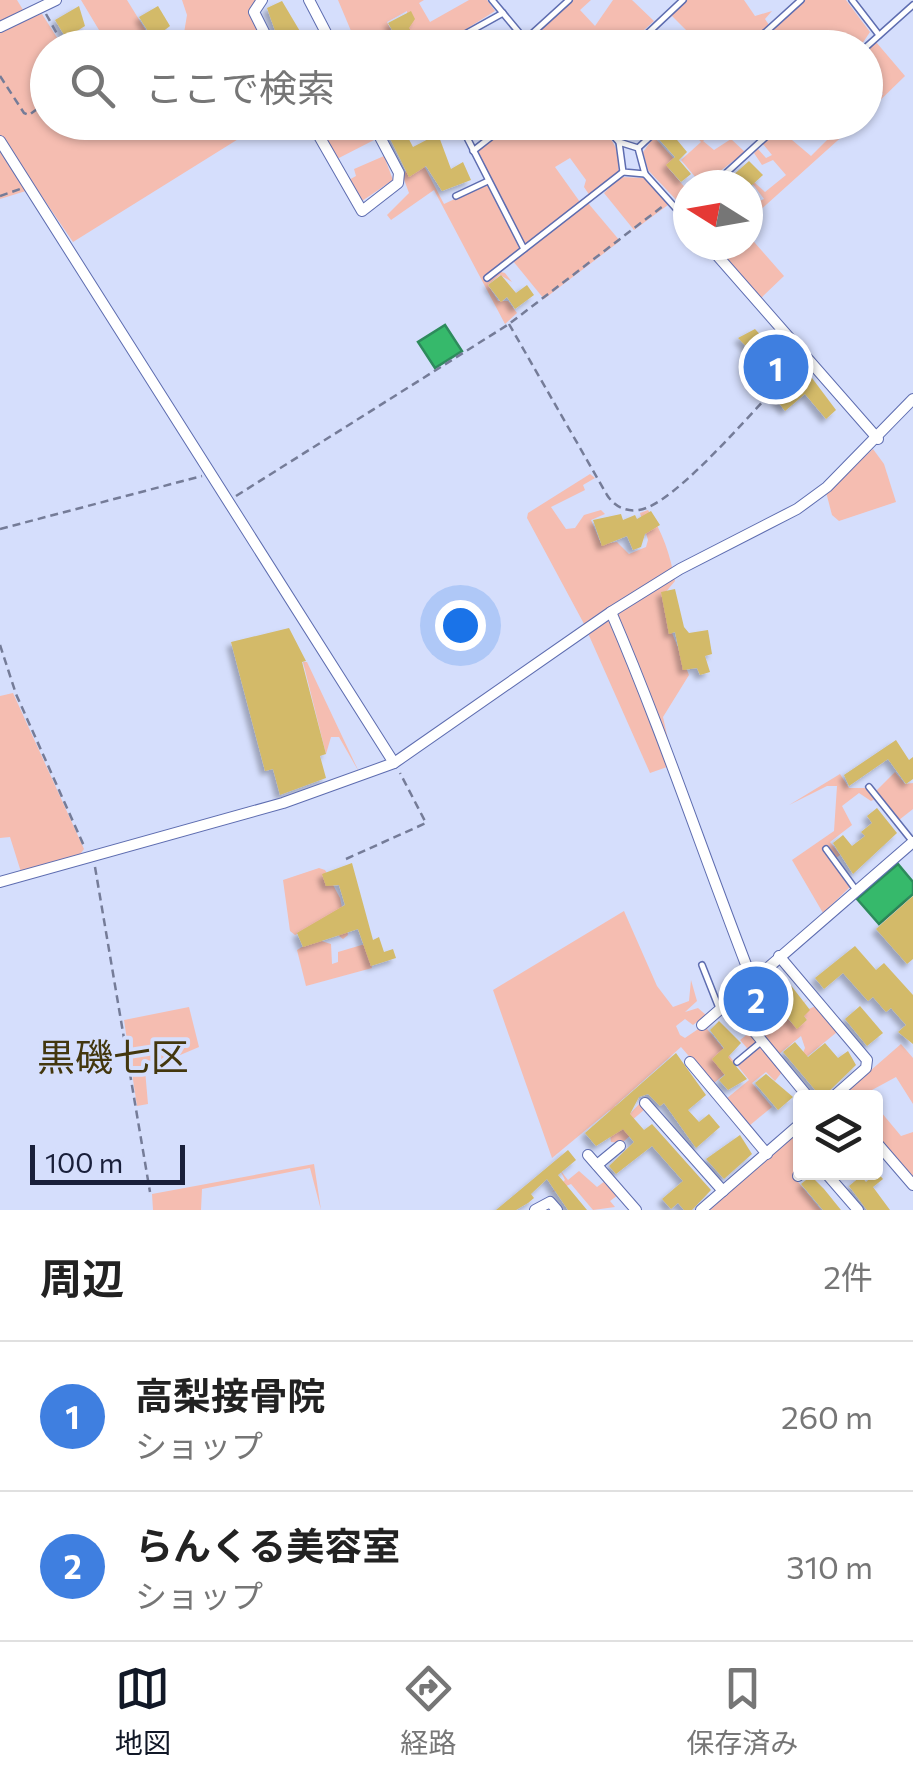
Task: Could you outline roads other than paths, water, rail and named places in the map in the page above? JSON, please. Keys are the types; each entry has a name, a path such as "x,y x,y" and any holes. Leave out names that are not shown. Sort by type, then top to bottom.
{"street":[{"path":"0,28 56,0"},
{"path":"262,0 254,12 263,30"},
{"path":"310,0 325,30"},
{"path":"321,140 357,209 362,211 398,183 399,173 382,140"},
{"path":"0,141 394,763"},
{"path":"721,260 878,439"},
{"path":"0,882 296,799 394,763 611,612 680,569 797,509 878,439 913,400"},
{"path":"611,612 668,746 703,854 752,980"},
{"path":"702,1025 913,842"},
{"path":"779,956 867,1060 866,1068 841,1090"},
{"path":"724,1005 762,1041 802,1090"},
{"path":"690,1062 766,1154"},
{"path":"646,1103 723,1191"},
{"path":"701,1210 793,1130"},
{"path":"597,1165 620,1146"},
{"path":"883,1150 913,1185"},
{"path":"588,1155 636,1210"},
{"path":"832,1180 858,1210"},
{"path":"534,1210 550,1202 557,1210"}],"lane":[{"path":"492,0 517,30"},
{"path":"536,30 568,0"},
{"path":"651,30 683,0"},
{"path":"768,30 801,0"},
{"path":"852,0 875,30"},
{"path":"883,31 913,4"},
{"path":"472,30 503,13"},
{"path":"467,140 524,250"},
{"path":"473,151 487,140"},
{"path":"638,148 647,140"},
{"path":"729,170 762,140"},
{"path":"623,172 618,142 638,148"},
{"path":"638,148 645,174 673,203"},
{"path":"487,278 623,172 645,174"},
{"path":"456,196 488,181"},
{"path":"869,786 913,842"},
{"path":"826,849 856,890"},
{"path":"702,964 724,1005"},
{"path":"736,1062 762,1041"}],"place":[{"name":"高梨接骨院","path":"776,367"},
{"name":"らんくる美容室","path":"756,999"}],"district":[{"name":"黒磯七区","path":"113,1055"}]}
